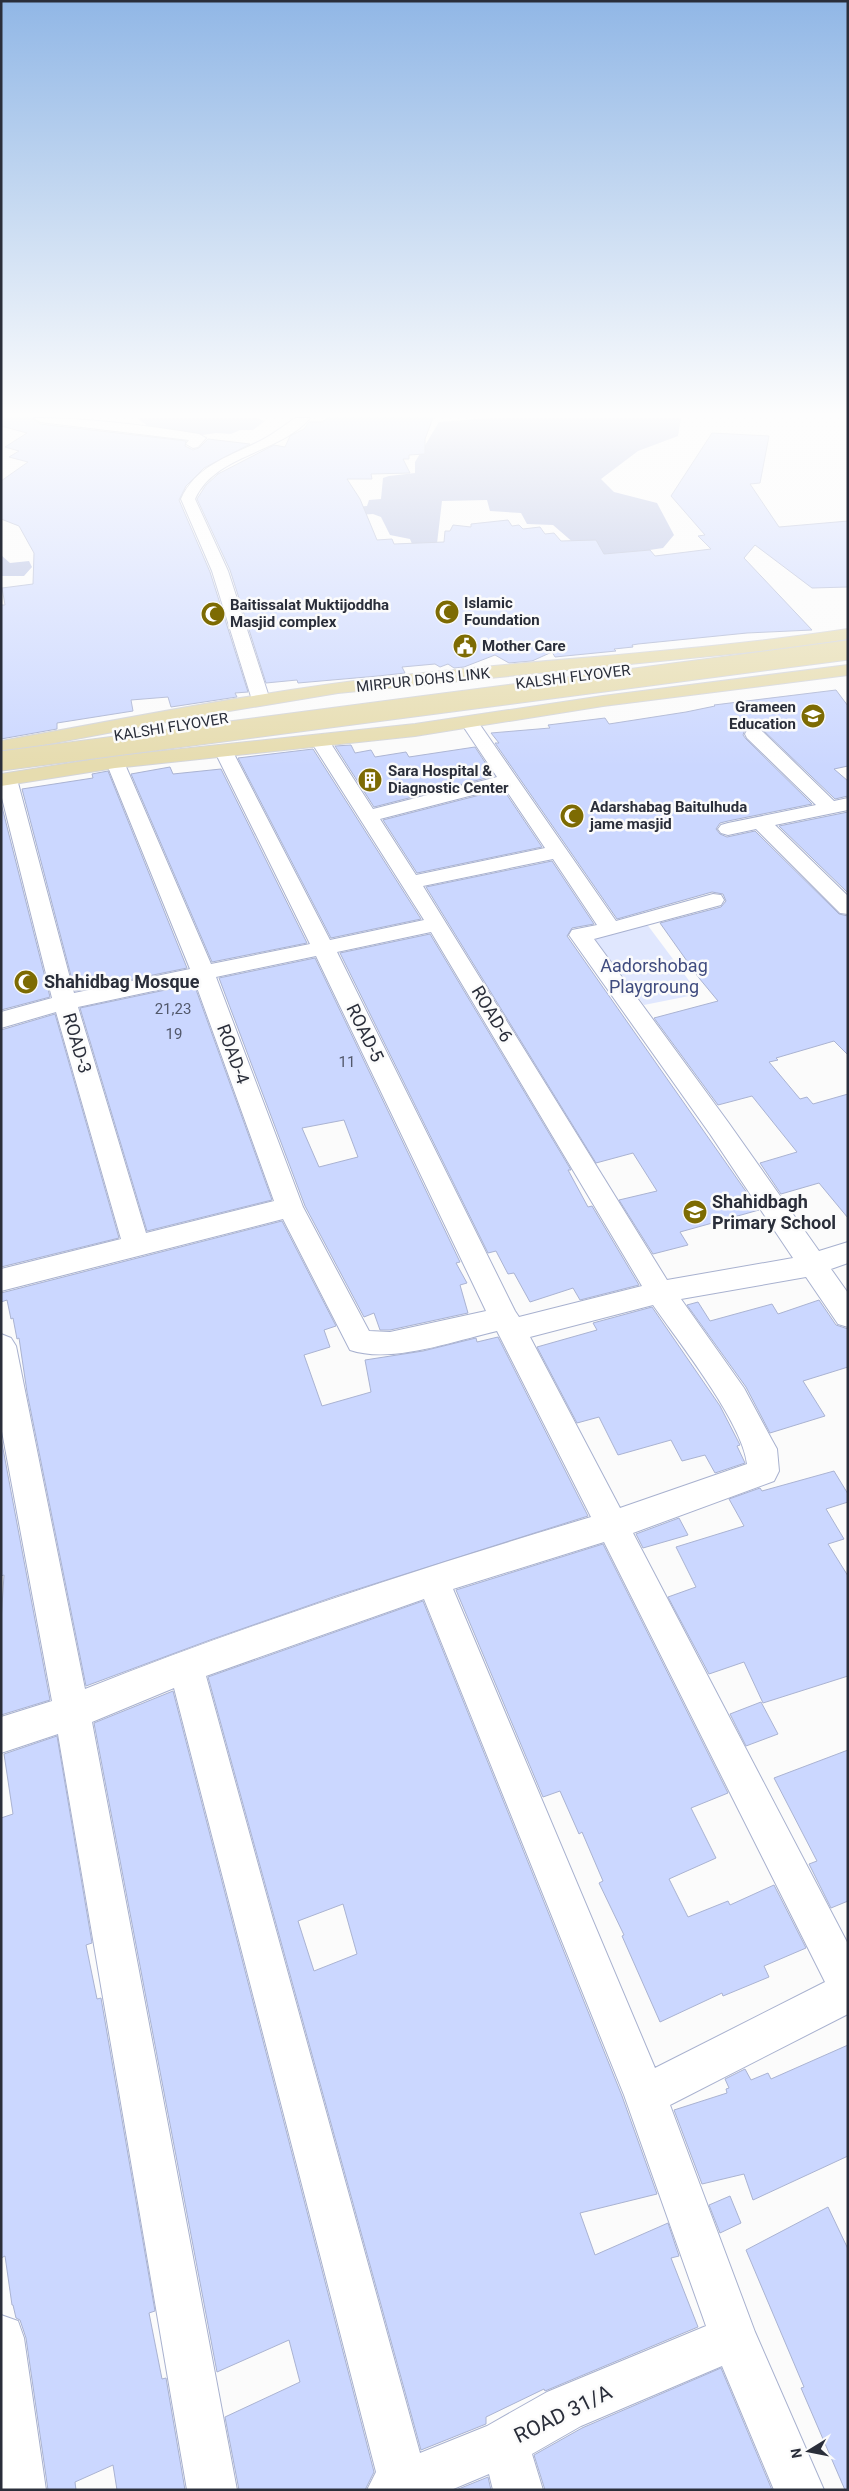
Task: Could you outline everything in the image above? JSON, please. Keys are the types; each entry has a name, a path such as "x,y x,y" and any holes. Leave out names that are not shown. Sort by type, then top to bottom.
{"main road":[{"name":"MIRPUR DOHS LINK","path":"1,747 261,700 386,682 846,639"},
{"path":"3,774 298,720 581,687 846,639"},
{"name":"KALSHI FLYOVER","path":"1,754 301,707 846,639"},
{"path":"3,774 415,730 603,701 848,670"},
{"path":"386,682 359,698 355,705 356,713 362,720 372,725 415,730"},
{"path":"286,696 326,701 335,708 335,724 310,741"}],"street":[{"path":"205,534 211,555 220,571 261,700"},
{"path":"470,722 507,780 611,929"},
{"path":"754,734 839,806"},
{"name":"ROAD-6","path":"310,741 368,816 437,924 660,1292 733,1397 761,1449 763,1471 613,1525"},
{"name":"ROAD-5","path":"223,750 324,949 508,1324 613,1525 848,1986"},
{"name":"ROAD-4","path":"115,762 204,974 290,1207 360,1342 390,1344 508,1324"},
{"name":"ROAD-3","path":"3,774 65,1002 137,1246"},
{"path":"368,816 507,780"},
{"path":"728,829 839,806"},
{"path":"760,822 848,908"},
{"path":"410,882 557,852"},
{"path":"713,900 580,936 719,1128 811,1265 848,1316"},
{"path":"1,1020 65,1002 437,924"},
{"path":"1,1280 290,1207"},
{"path":"508,1324 660,1292 811,1265 848,1252"},
{"path":"1,1346 72,1712 212,2490"},
{"path":"1,1735 72,1712 186,1666 433,1580 613,1525"},
{"path":"433,1580 645,2095 734,2338 799,2490"},
{"path":"186,1666 398,2487"},
{"path":"645,2095 848,1992"},
{"path":"1,2338 20,2490"},
{"name":"ROAD 31/A","path":"398,2487 504,2443 564,2409 734,2338"},
{"path":"504,2443 518,2490"}],"green space":[{"name":"Aadorshobag Playgroung","path":"646,923 699,994 644,1005 591,934"}],"water":[{"path":"438,534 436,552 414,549 410,539 390,535"},
{"path":"564,534 674,535 663,548 610,556 575,544"},
{"path":"1,555 10,563 29,561 32,567 24,576 1,576"}],"building":[{"path":"24,534 194,534 210,572 248,692 235,693 237,697 171,707 168,697 131,700 133,711 57,723 57,729 1,739 1,605 5,605 2,588 33,584 34,553"},
{"path":"213,534 375,534 377,540 392,539 394,544 444,542 445,534 555,534 561,541 596,540 604,554 650,550 655,556 711,549 698,536 704,534 848,534 848,587 812,588 755,545 744,558 812,630 747,633 638,644 632,645 633,647 614,649 616,651 555,657 552,652 532,661 509,663 495,655 464,667 454,668 448,664 440,667 435,664 402,667 405,673 298,683 297,680 266,683 230,570"},
{"path":"836,690 848,706 848,766 834,769 848,781 848,796 835,799 762,729 753,726 745,729 743,735 746,739 812,804 720,823 716,829 720,834 727,837 755,831 839,914 848,916 848,1055 834,1041 776,1058 778,1060 769,1062 800,1099 807,1097 813,1104 848,1094 848,1218 819,1183 781,1194 760,1163 797,1152 752,1096 718,1105 654,1018 718,1001 699,978 660,923 721,907 726,901 723,894 712,892 617,919 495,743 499,743 491,733 550,728 548,725 605,718 609,724 686,712 714,705"},
{"path":"351,745 355,753 371,750 375,757 406,752 409,757 475,747 494,776 374,807 335,746"},
{"path":"313,749 421,919 331,938 238,758"},
{"path":"170,767 173,774 221,769 307,943 212,962 131,774"},
{"path":"108,771 187,968 75,991 22,789 93,778 92,774"},
{"path":"503,789 542,847 417,873 383,820"},
{"path":"1,803 50,997 1,1010"},
{"path":"848,812 848,893 779,826"},
{"path":"552,861 594,924 572,928 567,936 759,1210 680,1232 688,1245 653,1254 619,1200 657,1191 633,1153 596,1163 426,887"},
{"path":"430,934 571,1170 568,1170 588,1207 592,1206 639,1285 580,1300 573,1288 530,1302 514,1273 508,1274 496,1251 488,1253 340,953"},
{"path":"315,958 460,1262 456,1263 467,1283 460,1285 468,1313 390,1330 380,1330 374,1313 364,1317 305,1206 219,978","holes":["344,1120 358,1157 319,1167 302,1128"]},
{"path":"194,984 272,1200 147,1231 80,1008"},
{"path":"55,1014 119,1238 1,1267 1,1030"},
{"path":"282,1221 336,1326 324,1330 330,1347 304,1355 322,1406 371,1392 365,1360 423,1351 476,1338 477,1342 498,1337 588,1516 336,1596 86,1686 27,1392 19,1338 17,1339 7,1300 1,1302 1,1293"},
{"path":"819,1300 836,1325 848,1329 848,1367 803,1381 825,1416 770,1433 746,1387 687,1305 698,1302 710,1321 772,1304 778,1314"},
{"path":"652,1307 720,1406 740,1445 737,1446 745,1463 715,1473 705,1455 682,1461 671,1440 618,1455 599,1417 577,1423 537,1347 597,1330 593,1323"},
{"path":"1,1438 50,1700 1,1715 1,1622 4,1575 1,1576"},
{"path":"834,1471 848,1494 848,1502 826,1509 844,1539 828,1544 848,1576 848,1676 763,1703 744,1662 709,1674 668,1597 696,1587 676,1547 744,1526 729,1499 760,1488 762,1491"},
{"path":"679,1518 688,1535 643,1548 636,1534"},
{"path":"603,1544 728,1793 691,1808 716,1858 669,1879 688,1917 728,1901 730,1905 774,1885 806,1948 764,1966 769,1977 723,1996 722,1993 660,2022 622,1936 624,1935 599,1883 603,1881 582,1832 579,1834 560,1791 543,1797 456,1590"},
{"path":"423,1601 622,2096 657,2194 580,2213 595,2255 668,2223 679,2256 671,2258 698,2327 545,2391 544,2389 486,2417 486,2424 421,2450 208,1677","holes":["343,1904 357,1954 314,1971 298,1921"]},
{"path":"173,1691 374,2472 365,2490 239,2490 225,2417 300,2382 289,2340 217,2372 94,1723"},
{"path":"761,1702 778,1734 746,1746 730,1714"},
{"path":"57,1736 92,1943 86,1945 97,1999 101,1998 155,2311 149,2313 162,2379 166,2378 185,2490 117,2490 113,2465 75,2482 76,2490 48,2490 26,2338 20,2320 16,2318 12,2305 5,2256 1,2258 1,1818 13,1814 4,1754"},
{"path":"848,1750 848,1901 831,1908 809,1864 817,1861 774,1778"},
{"path":"848,2045 848,2156 753,2200 744,2174 702,2184 674,2110 727,2093 726,2089 729,2088 725,2079 745,2069 751,2080 768,2073 771,2079"},
{"path":"730,2196 741,2223 720,2233 709,2205"},
{"path":"828,2207 848,2249 848,2490 845,2490 801,2388 804,2387 746,2250"},
{"path":"721,2368 772,2490 545,2490 534,2455 582,2428"},
{"path":"488,2477 491,2490 456,2490"}],"place":[{"name":"Islamic Foundation","path":"447,612"},
{"name":"Baitissalat Muktijoddha Masjid complex","path":"213,614"},
{"name":"Mother Care","path":"465,646"},
{"name":"Grameen Education","path":"813,716"},
{"name":"Sara Hospital & Diagnostic Center","path":"370,780"},
{"name":"Adarshabag Baitulhuda jame masjid","path":"572,816"},
{"name":"Shahidbag Mosque","path":"26,982"},
{"name":"Shahidbagh Primary School","path":"695,1212"}]}
